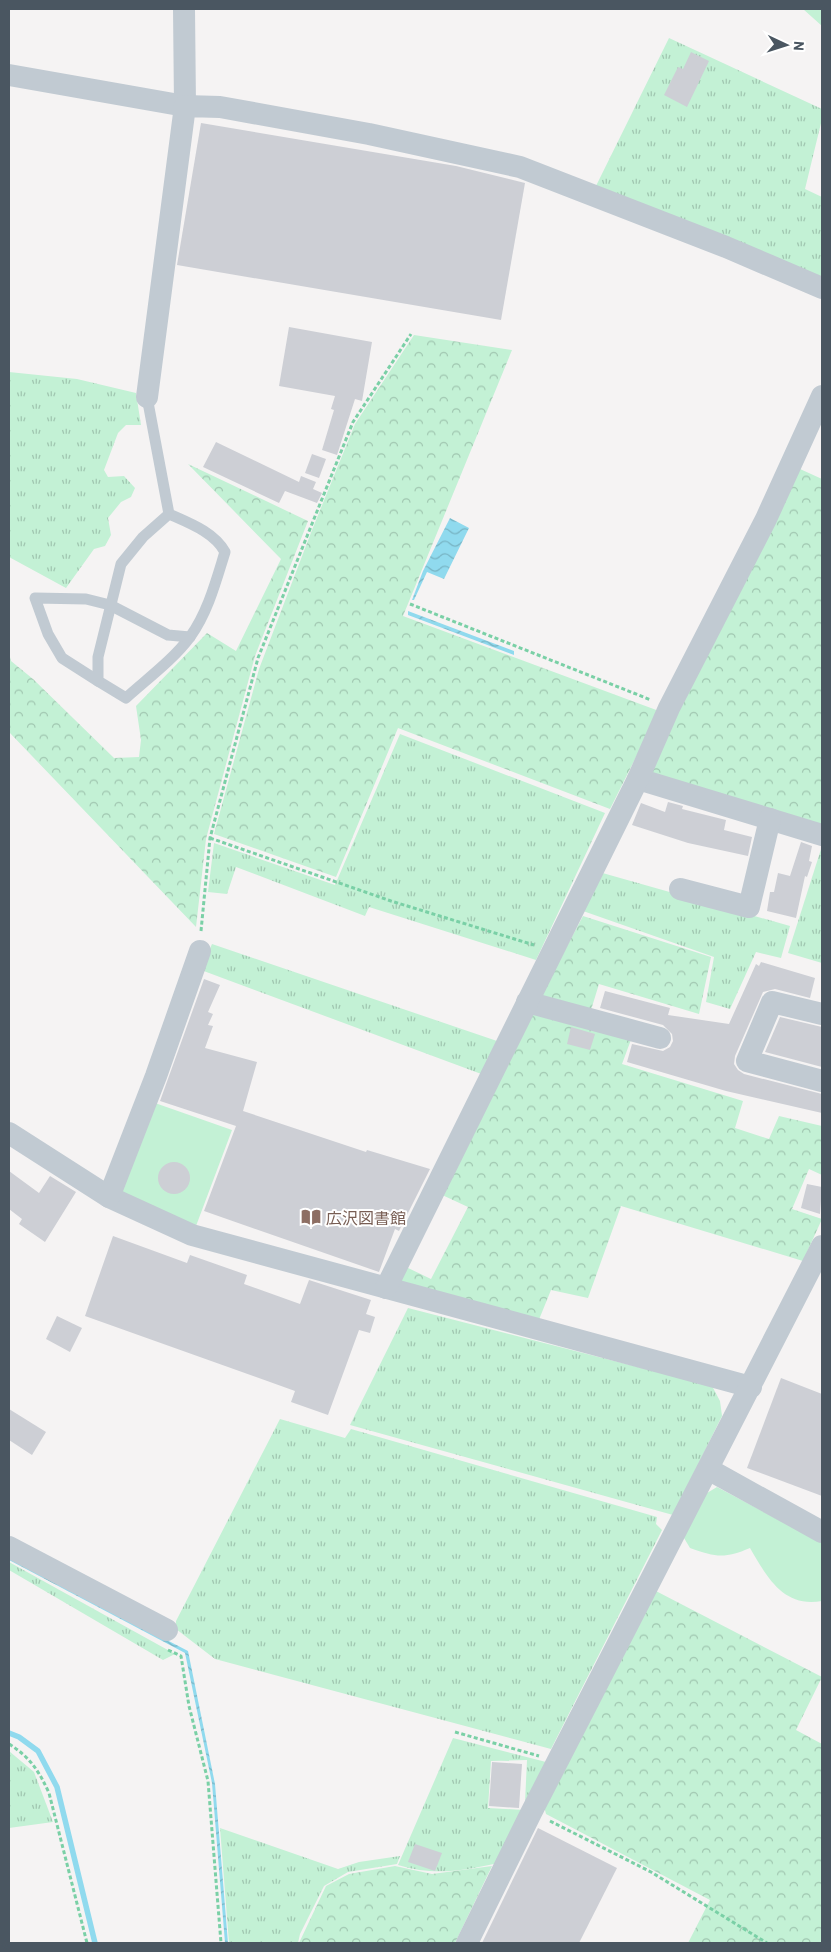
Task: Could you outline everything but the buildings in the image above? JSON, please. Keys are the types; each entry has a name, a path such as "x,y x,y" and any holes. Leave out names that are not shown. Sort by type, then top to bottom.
{"street":[{"path":"147,397 185,106 184,9"},
{"path":"9,75 185,106 220,107 369,134 520,167 726,246 822,288"},
{"path":"386,1288 638,778 670,708 766,520 822,396"},
{"path":"638,778 822,835"},
{"path":"680,889 749,907 770,819"},
{"path":"109,1197 156,1076 200,951"},
{"path":"528,1002 660,1038"},
{"path":"822,1014 772,1002 747,1061 822,1081"},
{"path":"9,1133 109,1197 192,1235 751,1387"},
{"path":"467,1943 531,1812 822,1246"},
{"path":"708,1469 822,1532"},
{"path":"9,1547 167,1630"}],"lane":[{"path":"147,397 169,514"},
{"path":"98,681 98,657 121,564 143,537 169,514"},
{"path":"169,514 197,527 220,542 225,552 210,599 190,637 126,698 62,658 48,634 35,598 86,599 110,605 168,635 190,637"}],"path":[{"path":"200,951 210,838 258,658 353,422 411,334"},
{"path":"410,604 670,708"},
{"path":"210,838 391,901 553,951"},
{"path":"181,1656 189,1706 208,1781 221,1943"},
{"path":"455,1732 557,1761"},
{"path":"9,1744 23,1753 39,1770 49,1793 87,1943"},
{"path":"531,1812 651,1872 767,1943"}],"green space":[{"path":"803,9 822,9 822,26"},
{"path":"669,38 822,109 822,119 805,189 822,197 822,280 595,188"},
{"path":"414,335 512,350 403,616 659,711 610,809 398,728 336,877 214,834 259,669 312,530 355,424"},
{"path":"9,372 77,379 136,393 141,425 126,425 118,433 104,470 108,477 124,476 135,488 131,497 121,502 108,518 111,535 105,546 94,549 66,588 9,557"},
{"path":"188,464 308,521 255,656 206,839 196,927 9,732 9,653 11,661 33,679 114,758 139,757 141,740 136,706 207,633 236,651 281,559"},
{"path":"800,469 822,479 822,828 647,775"},
{"path":"400,734 605,813 536,960 369,907 365,916 236,867 227,894 208,892 214,843 335,885"},
{"path":"822,846 822,963 788,953"},
{"path":"599,872 790,926 781,958 756,952 730,1009 706,1002 714,957 583,911"},
{"path":"583,916 711,957 699,1014 599,984 591,1010 539,999"},
{"path":"212,944 497,1041 484,1075 201,970"},
{"path":"533,1012 632,1037 622,1064 743,1101 735,1128 769,1139 779,1116 822,1126 822,1175 809,1169 792,1209 822,1219 803,1261 621,1206 588,1298 551,1290 538,1322 397,1284 406,1267 431,1279 468,1207 440,1194"},
{"path":"155,1103 232,1130 196,1226 118,1193"},
{"path":"408,1308 712,1386 720,1401 722,1416 673,1515 350,1425"},
{"path":"280,1419 345,1438 351,1429 657,1517 656,1524 662,1530 551,1749 215,1659 176,1629 176,1621"},
{"path":"717,1487 822,1543 822,1601 808,1602 797,1600 787,1595 770,1579 750,1548 733,1554 714,1555 690,1548 681,1533 707,1493"},
{"path":"9,1562 175,1654 163,1660 9,1570"},
{"path":"654,1590 822,1677 796,1730 822,1744 822,1943 688,1943 710,1900 546,1814 544,1806"},
{"path":"453,1738 546,1762 525,1803 527,1760 491,1761 488,1808 524,1810 498,1863 448,1871 424,1870 398,1865"},
{"path":"9,1751 34,1772 53,1822 9,1828"},
{"path":"220,1828 338,1869 359,1862 400,1856 397,1864 348,1872 324,1886 300,1934 298,1943 229,1943"},
{"path":"395,1866 432,1874 492,1866 455,1943 299,1943 326,1886 349,1874"}],"water":[{"path":"450,518 469,528 444,579 427,572 414,600 412,600 423,571"},
{"path":"408,611 514,651 514,655 408,615"},
{"path":"9,1558 188,1651 215,1784 228,1943 225,1943 212,1783 185,1653 9,1560"}],"waterway":[{"path":"9,1733 19,1737 38,1751 57,1787 95,1943"}],"place":[{"name":"広沢図書館","path":"311,1217"}]}
